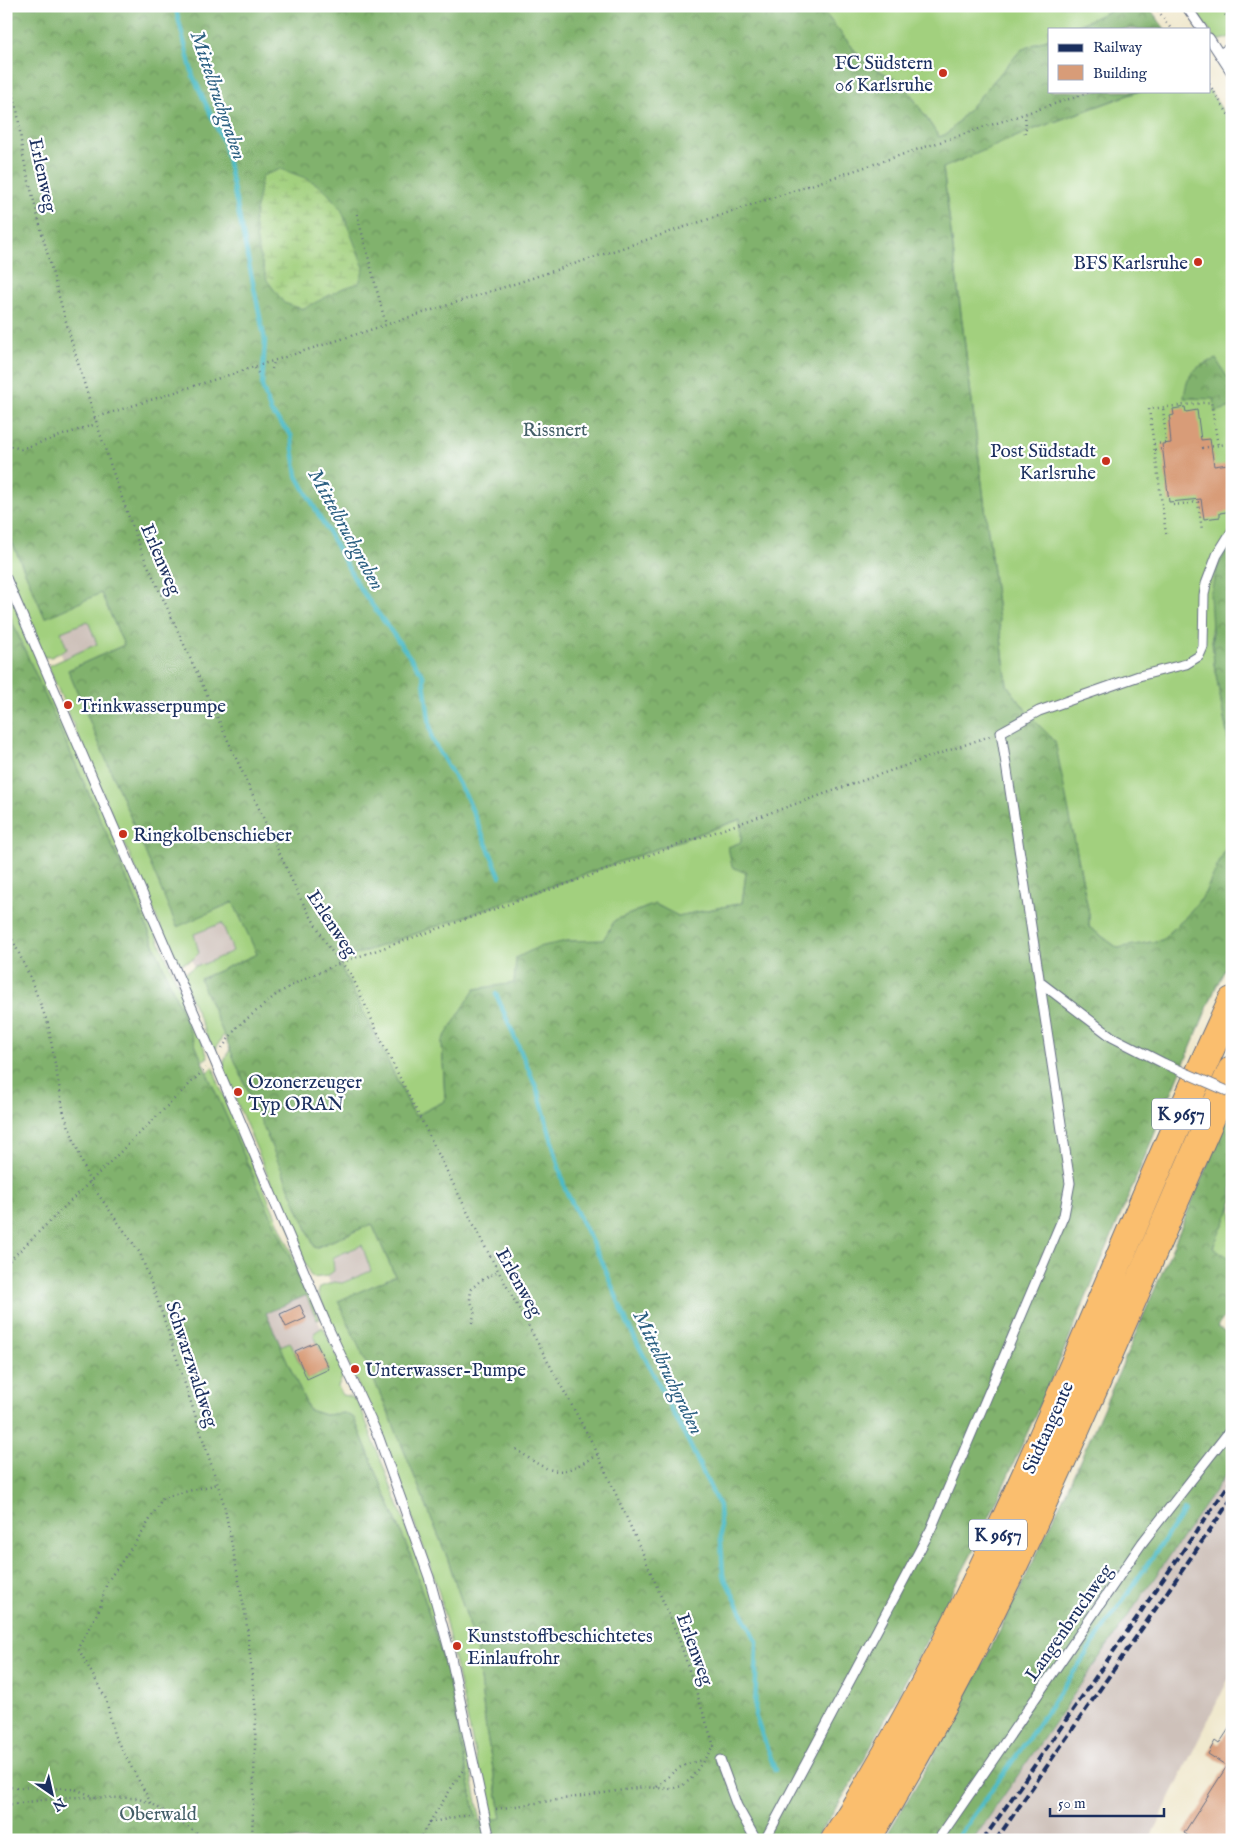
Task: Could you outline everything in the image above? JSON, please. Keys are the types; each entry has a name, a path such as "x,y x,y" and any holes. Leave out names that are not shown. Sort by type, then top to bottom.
{"highway":[{"name":"Südtangente","path":"835,1840 901,1728 936,1662 1016,1497 1184,1106 1232,1001"},
{"name":"Südtangente","path":"866,1840 931,1730 1019,1555 1118,1334 1176,1195 1232,1070"}],"lane":[{"path":"1186,6 1201,28"},
{"path":"1210,39 1232,73"},
{"path":"1220,54 1232,46"},
{"path":"765,1840 931,1529 1064,1215 1070,1183 1041,983 1001,732 1039,711 1138,676 1186,664 1199,656 1203,647 1206,584 1217,555 1232,531"},
{"path":"6,578 325,1321 379,1438 429,1577 447,1644 490,1840"},
{"path":"1041,983 1112,1037 1165,1064 1232,1093"},
{"name":"Langenbruchweg","path":"938,1840 1142,1543 1232,1428"},
{"path":"720,1760 737,1806 756,1840"}],"path":[{"path":"1155,6 1171,28"},
{"path":"1220,6 1232,26"},
{"name":"Erlenweg","path":"6,68 16,106 25,166 94,418 144,557 298,896 329,948 350,974 382,1044 498,1271 598,1454 679,1639 720,1760"},
{"path":"1210,86 1232,120"},
{"path":"94,418 386,326 1090,92"},
{"path":"1025,114 1025,133"},
{"path":"357,214 386,326"},
{"path":"272,369 274,362"},
{"path":"255,368 258,373"},
{"path":"1166,534 1149,409 1211,402 1218,446"},
{"path":"1154,444 1166,443 1163,407"},
{"path":"6,445 21,449 96,424"},
{"path":"1202,448 1232,443"},
{"path":"1155,450 1162,450"},
{"path":"1173,505 1198,502 1202,530"},
{"path":"6,1264 214,1059 237,1027 277,994 303,979 342,962 1001,732"},
{"name":"Schwarzwaldweg","path":"6,926 30,978 48,1024 64,1114 90,1183 140,1253 161,1310 224,1504 246,1618 256,1714 252,1840"},
{"path":"472,1323 475,1311 470,1300 471,1289 480,1281 498,1271"},
{"path":"516,1449 537,1464 556,1472 577,1468 598,1454"},
{"path":"151,1804 114,1735 106,1699 78,1648 100,1608 107,1582 142,1533 163,1497 218,1484"},
{"path":"429,1823 483,1811 644,1787 671,1790 682,1786 691,1779 714,1745"},
{"path":"421,1840 422,1834 472,1756"},
{"path":"656,1787 673,1771 682,1766 704,1760"},
{"path":"6,1787 75,1789 97,1797"},
{"path":"6,1805 64,1797 136,1798 151,1804 208,1840"}],"shaded area":[{"path":"101,593 124,645 68,670 45,618"},
{"path":"234,902 257,954 200,979 177,927"},
{"path":"372,1224 395,1276 338,1301 315,1248"},
{"path":"307,1295 342,1376 301,1394 265,1313"},
{"path":"1232,1466 1232,1672 1149,1840 973,1840"}],"green space":[{"name":"Rissnert","path":"6,6 819,6 865,63 904,84 939,137 947,134 1021,50 1048,38 1048,92 1136,92 1032,130 943,168 1007,685 1032,718 1055,741 1089,914 1089,927 1118,948 1162,940 1185,918 1205,893 1232,835 1232,956 1216,987 1060,1360 981,1536 852,1783 815,1840 6,1840 6,608 130,886 209,1078 307,1295 266,1313 309,1410 325,1415 344,1413 354,1418 412,1559 447,1672 477,1822 502,1818 486,1730 476,1645 447,1557 390,1416 338,1301 395,1276 372,1224 315,1248 200,979 257,954 233,902 177,927 68,670 124,645 101,593 45,618 6,528","holes":["741,819 741,842 728,847 732,867 746,873 742,903 678,916 655,904 615,920 603,940 567,941 538,947 516,958 514,983 475,989 442,1041 445,1101 415,1116 338,961"]},
{"name":"FC Südstern 06 Karlsruhe","path":"819,6 1120,6 1072,28 1048,28 1048,38 1021,50 947,134 939,137 904,84 865,63"},
{"path":"1120,6 1148,6 1164,28 1072,28"},
{"path":"1192,6 1231,6 1232,36 1216,40 1210,32 1210,28 1208,28"},
{"name":"Post Südstadt Karlsruhe","path":"1137,92 1210,92 1232,125 1232,542 1218,566 1211,631 1214,664 1232,760 1232,835 1205,893 1185,918 1162,940 1118,948 1089,927 1089,914 1073,832 1032,718 1007,685 943,167 1032,130"},
{"path":"281,169 308,179 324,189 341,209 364,268 359,283 341,289 303,309 284,303 267,280 258,248 254,221 262,176"},
{"path":"1216,359 1232,385 1232,407 1215,412 1214,399 1184,398 1187,383 1192,372"},
{"path":"6,529 45,617 101,593 124,645 68,670 177,926 234,902 257,954 200,979 224,1034 214,1052 181,976 195,966 233,951 222,923 194,934 199,953 192,960 177,965 48,666 97,644 88,621 61,632 67,649 51,657 42,657 6,570"},
{"path":"1232,542 1232,601 1229,629 1232,648 1232,760 1214,664 1210,595 1218,566"},
{"path":"6,585 188,1008 208,1057 202,1061 130,886 6,608"},
{"path":"742,819 741,842 746,873 742,903 678,916 655,904 615,920 603,941 567,941 442,1041 445,1101 415,1116 338,961"},
{"path":"230,1049 315,1248 372,1224 395,1276 339,1301 390,1416 447,1557 476,1645 486,1730 502,1819 490,1821 440,1596 428,1559 382,1440 318,1294 320,1287 334,1282 342,1283 371,1271 362,1245 333,1258 334,1271 327,1276 314,1278 310,1275 224,1072 224,1062"},
{"path":"213,1067 320,1319 317,1320 207,1073"},
{"path":"1232,1107 1232,1205 1213,1247 1232,1260 1232,1307 1217,1327 1232,1337 1232,1466 973,1840 884,1840 942,1741 983,1664 1059,1508 1130,1348"},
{"path":"1232,1205 1232,1260 1212,1247"},
{"path":"323,1327 342,1368 343,1376 338,1386 342,1395 354,1399 360,1407 415,1549 449,1665 481,1822 477,1822 447,1672 412,1559 354,1418 344,1413 325,1415 309,1410 280,1346 290,1342 307,1379 329,1370 314,1335 315,1332"}],"building":[{"path":"1185,407 1186,412 1197,410 1201,440 1210,439 1214,466 1228,464 1232,492 1232,511 1220,513 1220,517 1204,519 1201,499 1169,502 1162,444 1171,443 1169,421 1171,420 1170,416 1174,415 1173,409"},
{"path":"300,1305 306,1318 286,1327 280,1314"},
{"path":"316,1342 329,1369 307,1379 295,1351"},
{"path":"1232,1724 1232,1840 1195,1840 1184,1833 1227,1766 1208,1754 1215,1741 1219,1744"}],"waterway":[{"name":"Mittelbruchgraben","path":"175,6 193,76 224,143 265,341 262,386 271,412 291,435 297,476 359,587 423,675 432,740 467,798 500,876"},
{"name":"Mittelbruchgraben","path":"496,994 539,1094 565,1189 603,1264 628,1325 719,1506 723,1575 757,1642 755,1715 775,1770"},
{"path":"956,1840 1019,1752 1184,1511"}],"railway":[{"path":"983,1840 1232,1480"},
{"path":"996,1840 1232,1498"}],"place":[{"name":"FC Südstern 06 Karlsruhe","path":"943,73"},
{"name":"BFS Karlsruhe","path":"1198,262"},
{"name":"Post Südstadt Karlsruhe","path":"1106,461"},
{"name":"Trinkwasserpumpe","path":"68,705"},
{"name":"Ringkolbenschieber","path":"123,834"},
{"name":"Ozonerzeuger Typ ORAN","path":"238,1092"},
{"name":"Unterwasser-Pumpe","path":"355,1369"},
{"name":"Kunststoffbeschichtetes Einlaufrohr","path":"457,1646"}],"park label":[{"name":"Oberwald","path":"158,1813"}]}
